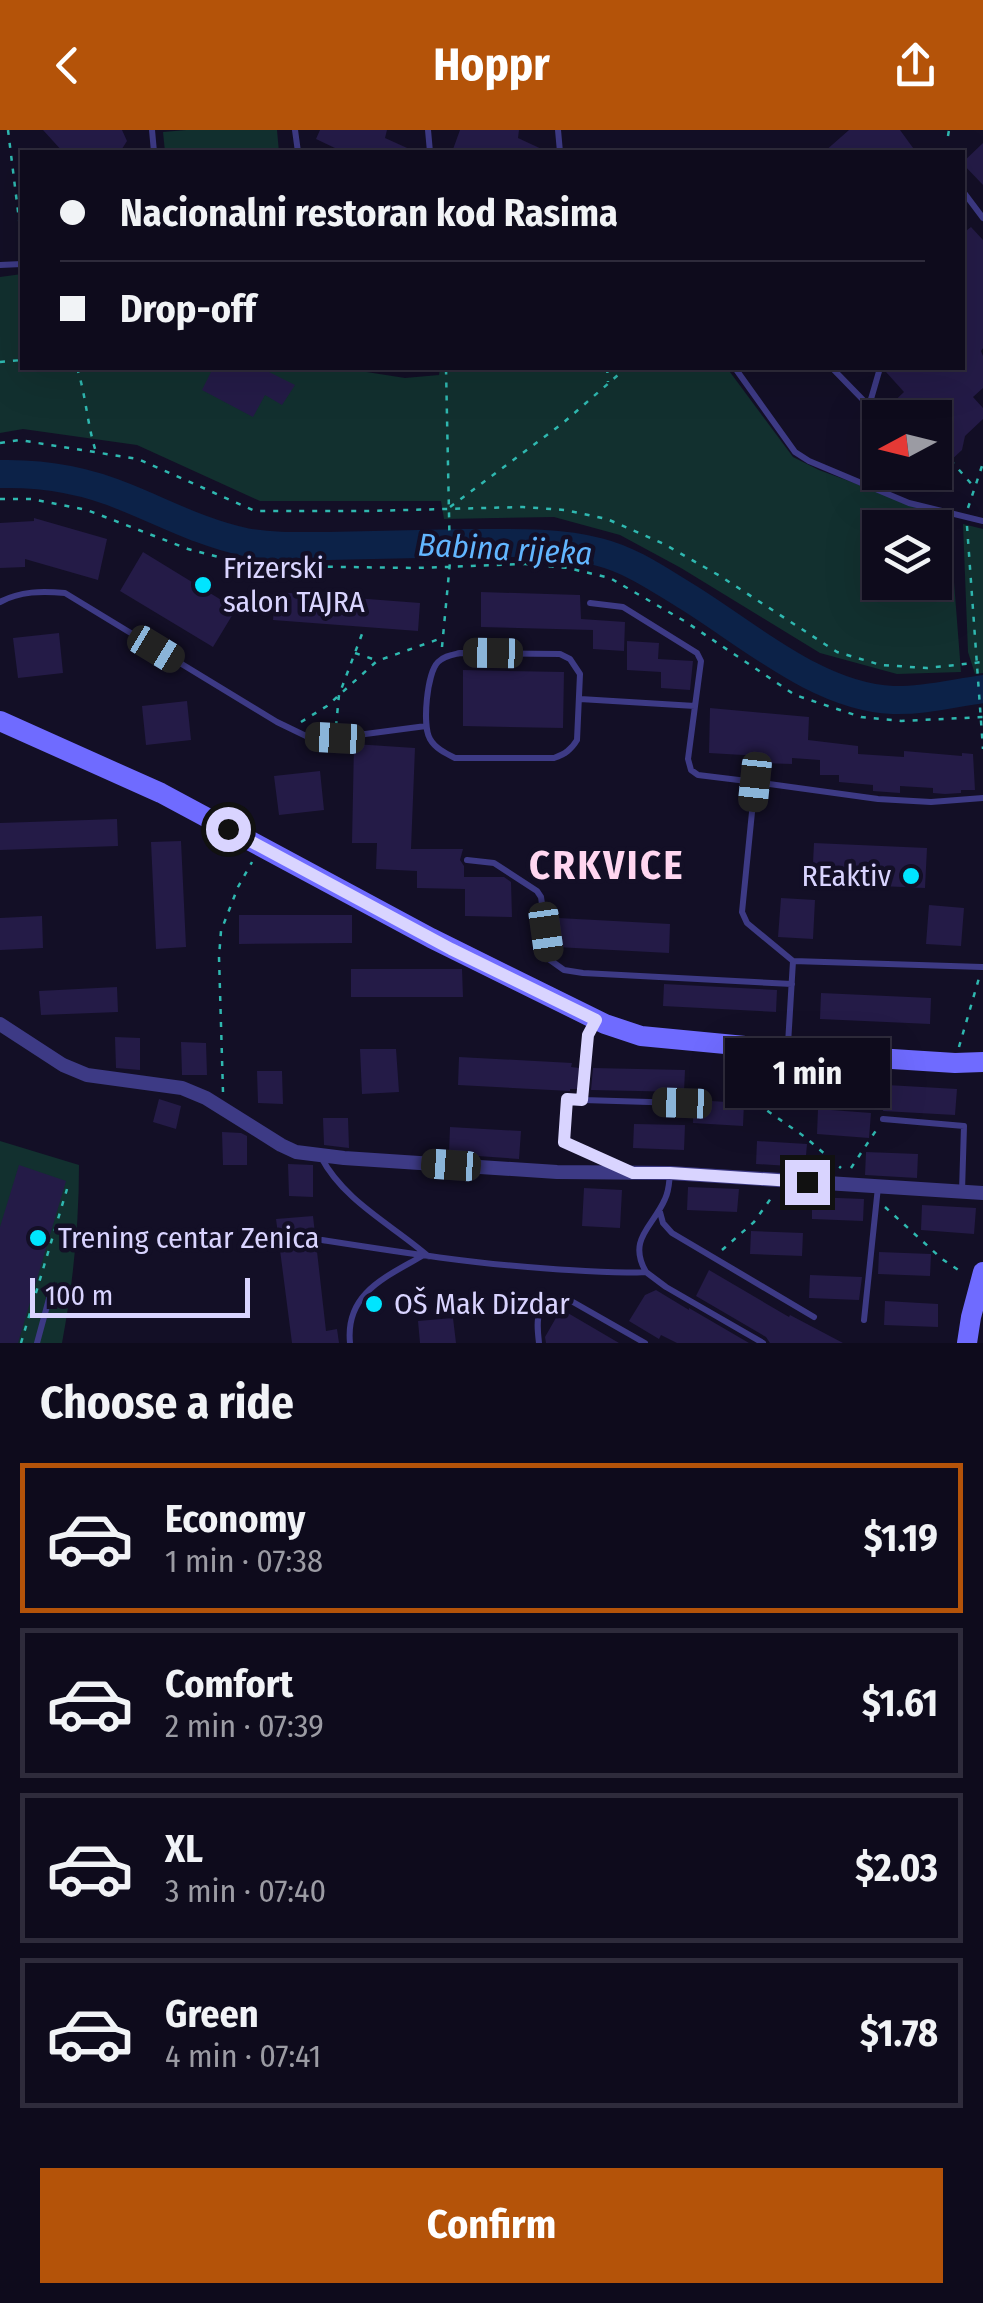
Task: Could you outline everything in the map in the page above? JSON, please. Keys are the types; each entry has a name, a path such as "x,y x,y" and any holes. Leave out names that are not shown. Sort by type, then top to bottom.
{"main road":[{"path":"0,721 161,793 451,949 596,1020 641,1036 973,1064"},
{"path":"968,1343 981,1279"}],"street":[{"path":"0,1024 63,1065 87,1075 182,1088 206,1098 296,1152 558,1172 670,1173 878,1193 983,1192"}],"lane":[{"path":"965,194 983,218"},
{"path":"737,370 795,452 809,461 909,503 983,521"},
{"path":"834,370 863,400"},
{"path":"871,400 879,370"},
{"path":"0,602 27,593 64,594 306,736 335,738 426,726"},
{"path":"590,604 624,606 696,652 701,661 688,759 698,775 878,799 931,802 983,798"},
{"path":"460,652 560,654 570,659 580,674 577,740 564,755 554,758 455,758 440,750 430,740 426,726 432,670 441,659 460,652"},
{"path":"580,698 695,706"},
{"path":"755,782 742,912 748,923 793,961 982,967"},
{"path":"467,860 494,862 538,891 550,960 564,970 792,984"},
{"path":"788,1050 793,961"},
{"path":"582,1100 588,1035 596,1020"},
{"path":"777,1098 877,1104 884,1058"},
{"path":"633,1173 564,1142 567,1099 682,1103"},
{"path":"883,1120 964,1126 962,1192"},
{"path":"321,1155 331,1176 350,1195 425,1256"},
{"path":"670,1173 668,1193 639,1242 639,1259 646,1272 763,1343"},
{"path":"864,1320 878,1193"},
{"path":"659,1211 672,1233 814,1317"},
{"path":"322,1240 523,1267 618,1274 646,1272"},
{"path":"350,1343 348,1330 366,1291 425,1256"},
{"path":"37,1343 50,1295"},
{"path":"540,1343 539,1311 552,1300 566,1298 646,1343"}],"path":[{"path":"8,130 20,228"},
{"path":"78,370 86,393 96,452"},
{"path":"441,659 450,564 446,370"},
{"path":"607,370 608,384"},
{"path":"449,508 563,424 624,370"},
{"path":"0,443 19,440 138,459 255,511 523,508 566,510 608,519 664,544 720,576 838,652 881,665 926,668 983,662"},
{"path":"983,463 966,516 983,749"},
{"path":"952,465 974,488"},
{"path":"0,499 31,499 88,510 188,549 276,566 525,564 568,568 610,578 686,622 795,695 860,718 900,721 982,717"},
{"path":"335,738 339,695 362,634"},
{"path":"290,728 327,706 378,661 444,638"},
{"path":"356,654 378,661"},
{"path":"224,1108 218,957 221,931 238,887 262,847"},
{"path":"973,1064 982,967"},
{"path":"746,1096 806,1137 847,1173 883,1120"},
{"path":"714,1258 754,1222 780,1181"},
{"path":"21,1343 67,1190"},
{"path":"878,1193 942,1258 981,1279"}],"green space":[{"path":"277,130 279,150 165,150 163,132"},
{"path":"20,274 20,370 354,370 405,378 439,375 440,370 728,370 793,457 862,486 862,490 873,490 927,510 862,510 862,600 952,600 952,556 961,672 897,674 820,653 620,535 554,517 444,519 441,501 260,501 137,445 23,429 0,433 0,277"},
{"path":"963,524 983,529 983,673 975,674 968,652"},
{"name":"Trening centar Zenica","path":"0,1141 79,1165 75,1254 62,1343 0,1343"}],"building":[{"path":"43,130 122,130 127,141 121,150 61,150"},
{"path":"320,130 387,130 385,138 412,150 336,150 316,139"},
{"path":"460,130 519,130 518,138 544,150 453,150"},
{"path":"849,130 900,130 915,150 826,150"},
{"path":"983,143 983,185 965,166 965,160"},
{"path":"971,227 983,240 983,388 973,397 983,408 983,419 965,436 962,450 952,459 952,400 896,400 904,392 886,372 965,370 965,232"},
{"path":"212,370 265,370 295,385 282,405 265,395 253,417 202,390"},
{"path":"34,518 107,539 98,580 25,559 25,567 0,568 0,523"},
{"path":"143,552 236,609 213,647 120,591"},
{"path":"276,592 420,603 418,631 273,620"},
{"path":"481,592 580,595 581,619 625,622 624,651 593,649 593,630 481,627"},
{"path":"59,633 63,673 18,678 13,638"},
{"path":"627,641 659,643 658,659 693,661 690,690 661,688 661,672 627,670"},
{"path":"463,670 564,672 563,728 463,726"},
{"path":"187,701 191,740 146,745 142,706"},
{"path":"710,708 809,717 808,740 858,746 858,754 973,754 975,790 945,794 933,793 933,788 900,786 900,793 873,791 873,785 839,782 839,775 820,775 820,760 792,758 792,764 761,763 760,756 709,753"},
{"path":"354,744 415,748 411,849 463,849 460,860 464,877 504,877 511,882 512,917 465,916 465,889 417,888 417,871 376,869 377,843 352,843"},
{"path":"320,771 324,810 279,815 274,776"},
{"path":"117,819 118,846 0,850 0,823"},
{"path":"181,841 186,947 156,949 151,842"},
{"path":"814,843 927,848 925,888 812,883"},
{"path":"781,898 815,900 813,939 778,937"},
{"path":"929,905 964,908 961,946 926,944"},
{"path":"239,915 352,915 352,943 239,944"},
{"path":"42,916 43,948 0,950 0,918"},
{"path":"558,918 670,924 669,953 556,947"},
{"path":"351,969 462,969 463,997 351,997"},
{"path":"664,984 777,990 776,1012 663,1006"},
{"path":"117,987 118,1012 41,1015 39,991"},
{"path":"821,993 931,998 930,1024 820,1019"},
{"path":"115,1037 140,1038 140,1070 116,1068"},
{"path":"181,1042 206,1043 207,1075 182,1075"},
{"path":"360,1049 396,1049 399,1092 362,1094"},
{"path":"459,1057 572,1063 571,1067 579,1068 577,1089 458,1085"},
{"path":"739,1061 830,1068 829,1086 738,1082"},
{"path":"593,1068 685,1070 684,1092 591,1090"},
{"path":"257,1071 282,1071 283,1104 258,1103"},
{"path":"887,1085 957,1089 955,1115 883,1111"},
{"path":"159,1099 181,1106 176,1129 153,1122"},
{"path":"694,1100 744,1103 743,1126 693,1123"},
{"path":"818,1109 871,1113 869,1138 817,1134"},
{"path":"323,1118 348,1118 349,1148 324,1145"},
{"path":"634,1124 685,1125 684,1150 633,1148"},
{"path":"450,1127 521,1131 519,1159 449,1154"},
{"path":"222,1132 247,1136 247,1165 223,1165"},
{"path":"757,1141 807,1144 805,1167 756,1164"},
{"path":"866,1152 918,1154 917,1178 865,1175"},
{"path":"288,1164 313,1165 313,1197 289,1196"},
{"path":"19,1165 66,1181 18,1343 0,1343 0,1227"},
{"path":"688,1187 739,1189 737,1212 687,1210"},
{"path":"584,1188 622,1190 620,1228 582,1226"},
{"path":"812,1197 864,1199 863,1221 812,1219"},
{"path":"922,1205 976,1208 974,1234 921,1230"},
{"path":"313,1216 326,1331 337,1329 339,1343 292,1343 276,1219"},
{"path":"751,1231 803,1233 802,1256 750,1254"},
{"path":"879,1252 931,1254 930,1276 878,1274"},
{"path":"709,1270 789,1317 843,1343 770,1343 696,1296"},
{"path":"810,1275 862,1277 859,1300 809,1298"},
{"path":"656,1290 749,1343 677,1343 661,1335 659,1339 629,1321 645,1295"},
{"path":"885,1301 938,1304 938,1327 884,1325"},
{"path":"561,1309 619,1343 546,1343 545,1337"},
{"path":"453,1318 456,1343 420,1343 418,1321"}],"waterway":[{"name":"Babina rijeka","path":"0,474 48,476 95,486 214,533 255,544 515,543 599,552 644,571 785,661 838,688 893,700 983,689"}],"place":[{"name":"Frizerski salon TAJRA","path":"203,585"},
{"name":"REaktiv","path":"911,876"},
{"name":"Trening centar Zenica","path":"38,1238"},
{"name":"OŠ Mak Dizdar","path":"374,1304"}],"district":[{"name":"CRKVICE","path":"607,866"}],"route":[{"path":"228,829 451,949 596,1020 588,1035 582,1100 567,1099 564,1142 633,1173 807,1182"}]}
